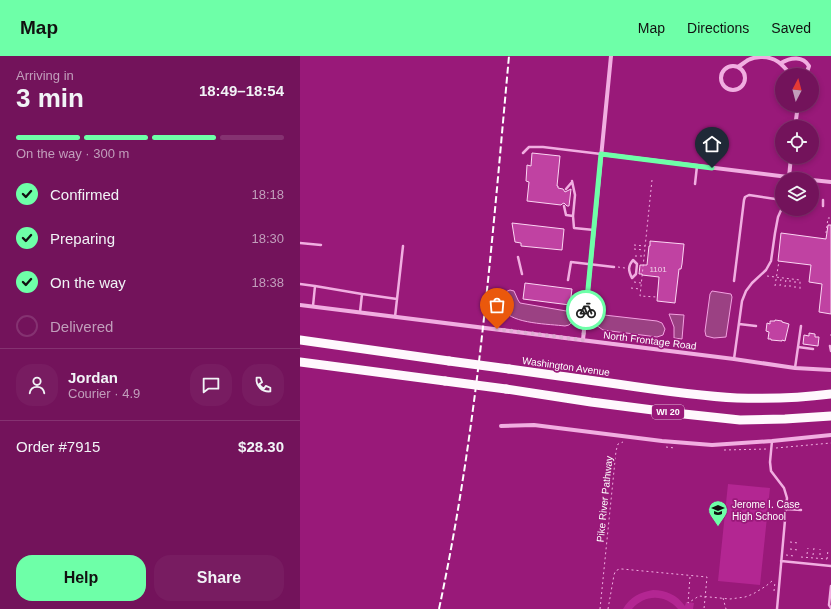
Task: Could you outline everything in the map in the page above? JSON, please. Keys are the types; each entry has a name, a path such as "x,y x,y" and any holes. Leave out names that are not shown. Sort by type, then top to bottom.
{"main road":[{"name":"Washington Avenue","path":"300,340 661,391 738,398 771,398 831,394"},
{"name":"WI 20","path":"300,362 506,389 591,402 740,420 831,416"}],"street":[{"path":"583,340 611,56"},
{"path":"738,67 745,76 744,84 734,90 726,88 722,82 722,75 724,71 730,67 738,67 749,59 767,57 781,63 785,68"},
{"path":"781,63 792,57 797,57 806,60 808,68"},
{"path":"601,154 775,176"},
{"path":"819,181 831,182"},
{"name":"North Frontage Road","path":"300,305 734,359 795,368 831,370"},
{"path":"501,426 534,425 662,441 712,445 831,435"}],"lane":[{"path":"523,153 529,147 543,147 601,154"},
{"path":"695,184 697,166"},
{"path":"566,189 572,181 576,195 573,216 574,228 594,230"},
{"path":"734,281 745,197 750,195 775,199"},
{"path":"823,200 823,206"},
{"path":"564,206 566,216 573,216"},
{"path":"734,359 742,301 746,291 766,270 771,261 778,216"},
{"path":"300,243 321,245"},
{"path":"395,317 403,246"},
{"path":"518,257 522,274"},
{"path":"633,260 637,264 636,274 632,278 629,272 629,268 629,264 633,260"},
{"path":"568,280 571,262 614,267"},
{"path":"300,284 397,299"},
{"path":"313,307 315,286"},
{"path":"360,312 362,294"},
{"path":"739,324 756,326"},
{"path":"795,368 801,326"},
{"path":"830,346 831,351"},
{"path":"798,347 814,349"},
{"path":"772,441 770,462 771,472 784,488 786,498 777,609"},
{"path":"786,509 801,510"},
{"path":"781,561 831,566"},
{"path":"831,586 829,605 831,608"}],"path":[{"path":"652,180 640,296 657,297"},
{"path":"826,233 828,218 831,218"},
{"path":"634,245 645,246"},
{"path":"634,249 645,250"},
{"path":"633,256 644,256"},
{"path":"775,286 779,261"},
{"path":"614,267 629,268"},
{"path":"766,276 800,280 800,289"},
{"path":"780,286 781,278"},
{"path":"785,287 786,279"},
{"path":"790,287 791,279"},
{"path":"794,288 795,280"},
{"path":"631,282 642,283"},
{"path":"631,288 641,289"},
{"name":"Pike River Pathway","path":"600,609 616,450 618,444 624,441"},
{"path":"776,448 831,443"},
{"path":"661,446 677,448"},
{"path":"724,450 767,449"},
{"path":"790,542 798,543"},
{"path":"807,554 808,548"},
{"path":"813,555 814,548"},
{"path":"790,549 798,550"},
{"path":"820,549 820,555"},
{"path":"801,557 827,560 828,550"},
{"path":"786,554 794,556"},
{"path":"608,609 614,575 615,571 618,569 707,577 704,609"},
{"path":"691,576 688,602 699,596 730,599 745,597 753,594 775,580"},
{"path":"723,598 726,608"}],"shaded area":[{"path":"510,290 514,291 520,303 572,312 573,315 571,323 565,326 541,324 523,321 508,315 503,308 502,299 503,295"},
{"path":"712,291 731,294 732,297 726,337 714,338 706,336 705,331 710,294"},
{"path":"669,314 684,315 682,339 674,338 674,327"},
{"path":"604,315 657,321 662,323 665,329 663,335 657,337 603,330 596,325 598,317"},
{"path":"728,484 770,488 760,585 718,581"},
{"path":"653,590 671,594 685,606 686,602 694,603 693,609 678,609 673,604 661,598 649,598 637,604 632,609 623,609 629,601 636,596"}],"building":[{"path":"532,153 560,156 557,186 565,192 571,189 569,206 564,203 561,205 527,201 529,182 526,181 527,165 531,166"},
{"path":"512,223 564,229 562,250 521,246 521,243 515,242"},
{"path":"828,225 831,225 831,314 819,312 822,284 809,282 811,265 778,261 781,233 826,239"},
{"path":"650,241 684,244 675,303 657,301 659,277 639,274 640,265 647,265"},
{"path":"525,283 572,289 570,305 523,299"},
{"path":"775,320 789,324 785,341 768,339 769,332 766,331 767,323 770,324 770,321"},
{"path":"809,333 815,334 815,337 819,337 818,346 803,344 804,335 809,336"}],"railway":[{"path":"439,609 453,541 474,403 490,264 509,56"}],"way so far":[{"path":"497,329 583,340 586,310"}],"place":[{"name":"Jerome I. Case High School","path":"718,527"}],"route":[{"path":"586,310 601,154 712,168"}]}
